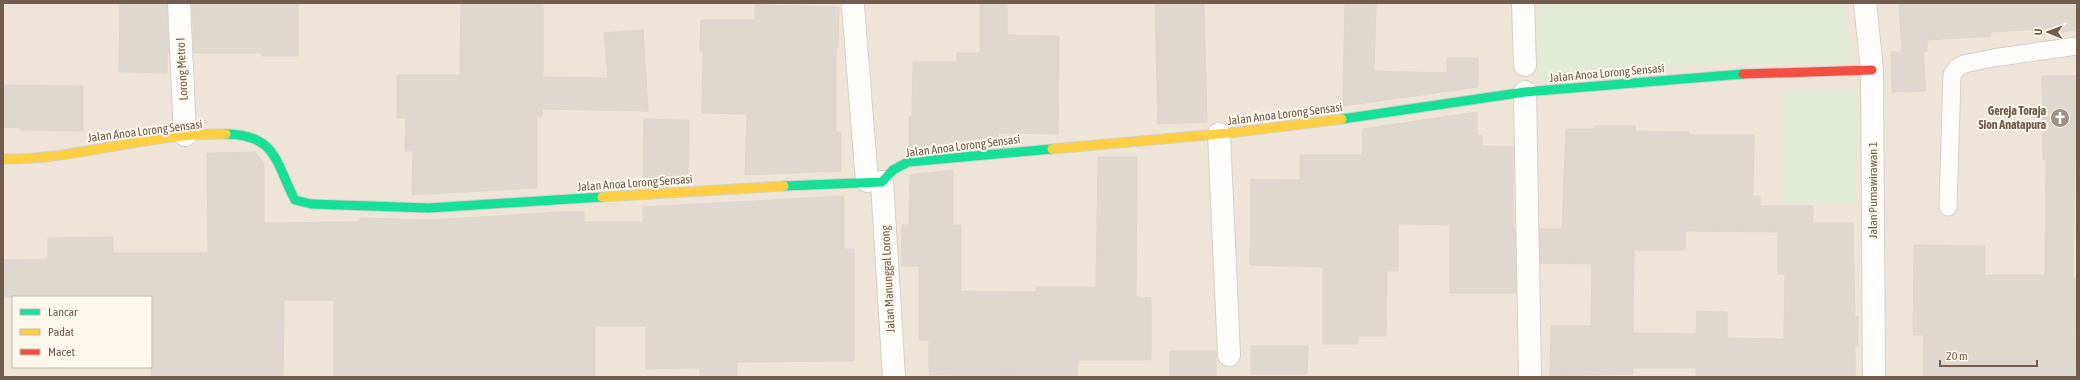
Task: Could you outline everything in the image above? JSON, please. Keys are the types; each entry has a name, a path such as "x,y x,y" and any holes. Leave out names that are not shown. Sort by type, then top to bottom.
{"street":[{"name":"Lorong Metro I","path":"179,3 185,136"},
{"path":"1523,3 1525,65"},
{"name":"Jalan Purnawirawan 1","path":"1866,3 1872,70 1874,377"},
{"name":"Jalan Manunggal Lorong","path":"853,6 874,181 894,377"},
{"name":"Jalan Anoa Lorong Sensasi","path":"3,159 36,159 185,136 246,134 257,138 267,147 277,160 288,189 295,200 311,204 429,208 874,181 908,162 1219,134 1369,116 1525,92 1717,75 1872,70"},
{"path":"1525,92 1530,377"},
{"path":"1219,134 1229,355"}],"lane":[{"path":"1948,207 1952,76 1955,71 1964,64 1993,58 2077,46"}],"shaded area":[{"path":"3,3 2077,3 2077,377 3,377"}],"green space":[{"path":"1537,3 1842,3 1854,63 1716,64 1539,80"},
{"path":"1783,89 1857,90 1856,203 1782,203"}],"building":[{"path":"120,3 167,3 169,53 167,53 167,73 119,72"},
{"path":"192,3 298,3 298,56 262,56 262,53 194,53"},
{"path":"461,3 543,3 543,77 608,78 604,33 643,30 648,111 542,109 542,116 537,116 537,188 412,195 413,151 405,151 406,118 397,118 397,75 460,75"},
{"path":"980,3 1007,3 1007,35 1059,36 1058,134 998,133 998,141 909,149 909,117 912,117 913,62 957,62 957,53 980,53"},
{"path":"1155,3 1204,3 1207,122 1158,124"},
{"path":"1345,3 1376,3 1374,71 1447,73 1447,58 1478,58 1478,87 1343,106"},
{"path":"1899,3 2077,3 2077,30 2042,35 2042,29 1991,32 1991,36 1927,40 1927,51 1923,52 1926,91 1892,92 1891,52 1902,52"},
{"path":"755,5 839,7 838,48 836,48 836,132 841,132 841,171 745,175 747,114 702,113 703,51 700,51 701,20 755,20"},
{"path":"2042,76 2077,76 2077,160 2075,160 2073,278 2076,278 2075,377 1923,377 1924,335 1913,335 1914,245 1985,246 1985,275 2045,275 2046,160 2043,160"},
{"path":"3,85 83,86 83,131 21,130 21,128 3,127"},
{"path":"1477,112 1477,135 1482,136 1482,146 1513,147 1513,229 1515,229 1516,293 1450,293 1450,225 1398,224 1398,271 1387,271 1386,336 1359,336 1358,344 1323,344 1323,267 1250,265 1251,179 1300,180 1300,155 1362,155 1363,129"},
{"path":"644,119 689,120 688,179 643,182"},
{"path":"1595,126 1635,126 1635,131 1689,132 1689,135 1754,135 1753,196 1760,196 1760,206 1813,206 1813,223 1853,223 1855,317 1858,317 1858,346 1855,346 1855,377 1696,377 1696,368 1633,368 1633,374 1550,376 1551,326 1591,326 1592,264 1540,263 1540,229 1562,229 1566,129 1595,129","holes":["1686,231 1778,232 1778,274 1785,274 1784,339 1727,338 1727,312 1697,311 1696,334 1633,333 1634,250 1685,250"]},
{"path":"255,152 264,164 264,223 360,222 360,218 430,220 562,212 584,212 584,222 643,222 643,207 844,196 844,249 854,249 854,361 737,362 737,377 700,377 700,368 646,369 646,326 595,326 595,377 334,377 334,300 284,300 283,377 151,377 152,296 3,297 3,260 48,259 48,238 113,237 113,253 208,253 207,153"},
{"path":"1098,157 1137,157 1136,297 1151,298 1151,360 1078,360 1077,376 929,375 929,340 919,340 919,266 901,266 902,225 909,225 910,175 953,170 953,225 961,225 961,291 1036,292 1036,287 1096,287"},
{"path":"1251,346 1308,346 1307,374 1251,374"},
{"path":"1170,351 1216,351 1216,377 1170,377"}],"traffic: fast":[{"path":"1342,119 1525,92 1743,74"},
{"path":"226,134 255,139 265,145 278,163 295,200 311,204 429,208 602,197"},
{"path":"784,186 882,182 893,170 908,162 1052,149"}],"traffic: slow":[{"path":"1052,149 1229,133 1342,119"},
{"path":"3,159 59,155 170,137 226,134"},
{"path":"602,197 784,186"}],"traffic: jam":[{"path":"1743,74 1872,70"}],"place":[{"name":"Gereja Toraja Sion Anatapura","path":"2060,118"}]}
